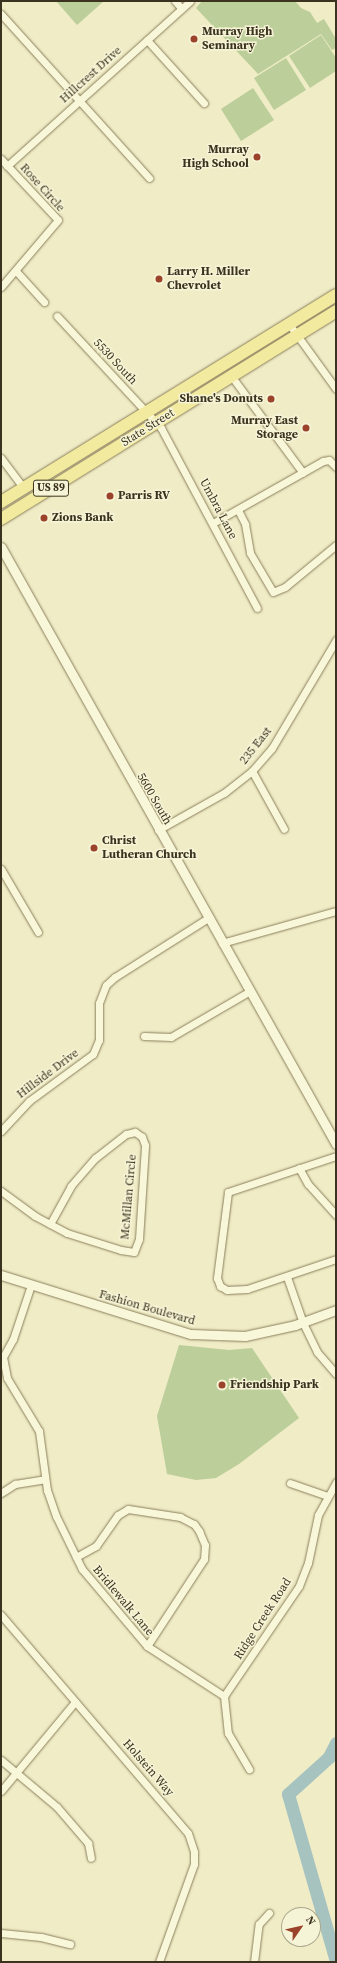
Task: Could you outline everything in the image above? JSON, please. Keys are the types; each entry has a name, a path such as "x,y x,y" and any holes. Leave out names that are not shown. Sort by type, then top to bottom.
{"main road":[{"name":"State Street","path":"1,502 336,295"},
{"name":"State Street","path":"1,519 232,377 336,311"}],"street":[{"path":"175,1 182,8"},
{"name":"Hillcrest Drive","path":"7,166 190,1"},
{"path":"1,14 149,178"},
{"path":"148,40 204,103"},
{"name":"Rose Circle","path":"1,160 58,220 1,287"},
{"path":"16,271 44,302"},
{"name":"5530 South","path":"57,316 157,423"},
{"path":"289,324 336,389"},
{"path":"232,377 303,473"},
{"name":"Umbra Lane","path":"157,423 213,523 257,608"},
{"path":"1,458 24,488"},
{"path":"213,523 329,460 336,467"},
{"path":"238,510 245,524 250,553 273,592 284,587 336,545"},
{"name":"5600 South","path":"1,547 158,830 336,1144"},
{"name":"235 East","path":"158,830 224,793 252,771 272,748 336,640"},
{"path":"252,771 284,829"},
{"path":"1,868 38,932"},
{"path":"222,943 336,911"},
{"name":"Hillside Drive","path":"1,1131 28,1101 93,1054 99,1040 100,1003 106,985 114,977 208,918"},
{"path":"144,1036 171,1037 250,991"},
{"name":"McMillan Circle","path":"135,1132 142,1137 145,1145 138,1239 134,1252 121,1250 67,1233 50,1224 83,1170 123,1136 135,1132"},
{"path":"336,1156 228,1192 217,1274 220,1286 227,1290 247,1289 287,1277 336,1259"},
{"path":"299,1168 313,1190 336,1214"},
{"path":"1,1190 50,1224"},
{"name":"Fashion Boulevard","path":"1,1275 191,1334 245,1336 303,1323 336,1310"},
{"path":"287,1277 303,1323 317,1352 336,1374"},
{"name":"Bridlewalk Lane","path":"31,1285 13,1339 3,1357 7,1378 39,1431 45,1479 50,1500 76,1557 90,1580 147,1646 224,1696"},
{"path":"1,1493 15,1484 45,1479"},
{"name":"Ridge Creek Road","path":"224,1696 299,1586 308,1563 318,1515 336,1482"},
{"path":"290,1484 327,1496"},
{"path":"76,1557 101,1542 123,1511 138,1509 186,1519 199,1531 205,1545 204,1559 199,1569 147,1646"},
{"name":"Holstein Way","path":"1,1615 180,1823 192,1842 194,1864 159,1962"},
{"path":"224,1696 228,1733 249,1769"},
{"path":"1,1791 75,1702"},
{"path":"1,1760 57,1807 88,1843 91,1858"},
{"path":"254,1962 259,1924 269,1912"},
{"path":"1,1932 42,1937 70,1944"}],"green space":[{"path":"56,1 104,1 77,25"},
{"path":"202,1 295,1 301,8 310,12 317,23 324,19 336,39 336,48 332,50 321,34 258,74 196,8"},
{"path":"321,35 336,58 336,71 310,88 289,56"},
{"path":"286,58 306,90 274,110 254,78"},
{"path":"253,88 274,120 241,141 221,109"},
{"name":"Friendship Park","path":"179,1345 229,1350 252,1348 299,1418 239,1464 216,1478 196,1480 167,1474 157,1416"}],"waterway":[{"path":"336,1743 329,1757 288,1794 336,1961"}],"place":[{"name":"Murray High Seminary","path":"194,39"},
{"name":"Murray High School","path":"257,157"},
{"name":"Larry H. Miller Chevrolet","path":"159,279"},
{"name":"Shane's Donuts","path":"271,399"},
{"name":"Murray East Storage","path":"306,428"},
{"name":"Parris RV","path":"110,496"},
{"name":"Zions Bank","path":"44,518"},
{"name":"Christ Lutheran Church","path":"94,848"},
{"name":"Friendship Park","path":"222,1385"}]}
